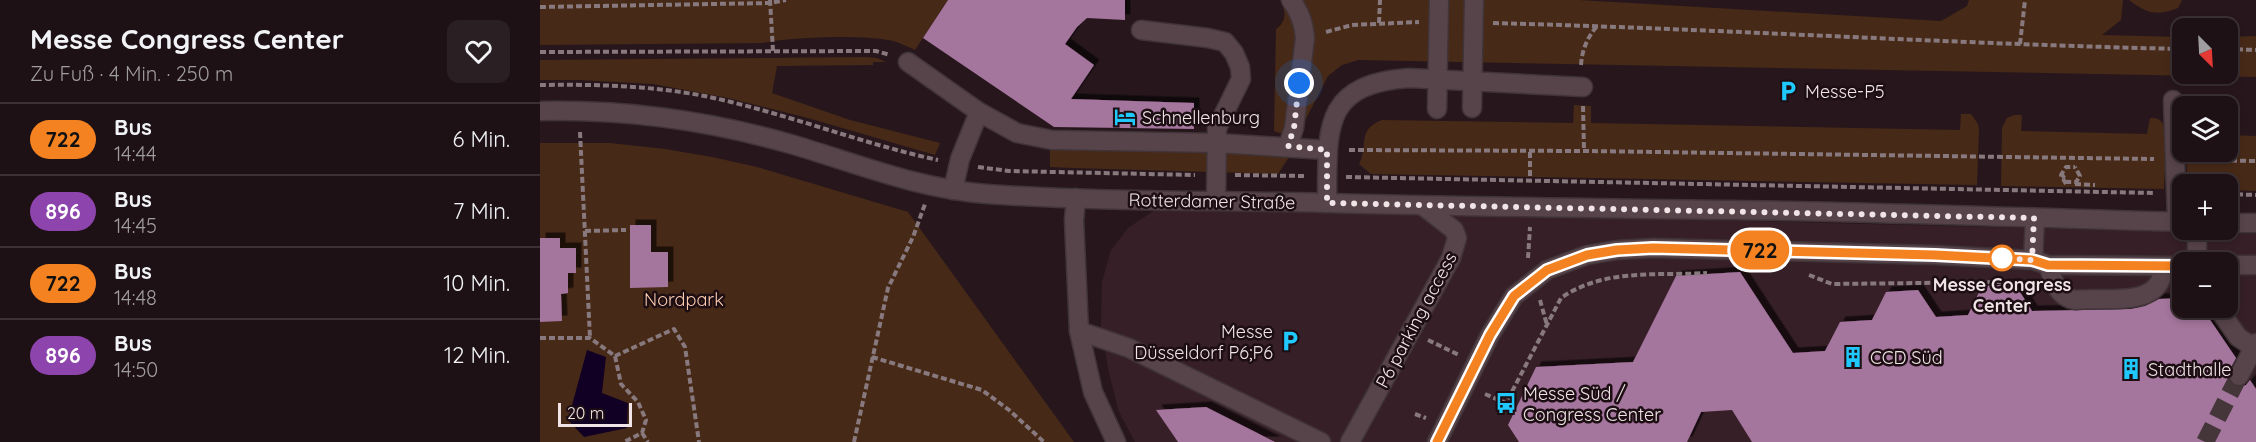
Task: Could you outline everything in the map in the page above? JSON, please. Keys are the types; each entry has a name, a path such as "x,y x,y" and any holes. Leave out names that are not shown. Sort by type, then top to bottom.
{"street":[{"path":"1288,146 1294,128 1305,38 1299,10 1291,0"},
{"path":"1437,109 1439,0"},
{"path":"1472,108 1474,0"},
{"path":"1142,30 1225,42 1234,53 1240,67 1241,79 1217,128 1216,200"},
{"path":"908,62 980,112 1017,133 1052,140 1217,143 1327,150"},
{"path":"1327,203 1327,139 1334,115 1346,98 1364,86 1384,80 1438,80 1583,87"},
{"name":"Rotterdamer Straße","path":"540,111 579,110 646,114 714,125 793,145 869,170 929,186 983,194 1076,198 1734,210 2172,222"},
{"path":"953,190 971,128 980,112"},
{"path":"1076,198 1074,220 1079,332 1093,392 1116,442"},
{"name":"P6 parking access","path":"1350,442 1451,258 1457,238 1454,230 1424,206"},
{"path":"2034,218 2040,262 2061,294 2068,299 2136,298 2150,294 2163,278 2163,267"},
{"path":"2238,223 2256,223"},
{"path":"1437,442 1490,335 1514,296 1547,270 1587,255 1617,250 1653,248 1935,255 2040,262 2172,267"},
{"path":"2238,265 2256,265"},
{"path":"2225,318 2238,337 2255,345 2238,376"},
{"path":"1079,332 1129,348 1321,442"}],"path":[{"path":"540,7 786,0"},
{"path":"1379,23 1380,0"},
{"path":"2020,45 2025,0"},
{"path":"770,1 773,51"},
{"path":"1305,38 1352,25 1439,23"},
{"path":"1473,23 1598,26 2020,45 2172,49"},
{"path":"2238,49 2256,50"},
{"path":"540,52 876,51 908,62"},
{"path":"579,110 590,338"},
{"path":"1327,150 1584,151 2172,160"},
{"path":"2238,161 2256,161"},
{"path":"959,165 1009,171 1277,176"},
{"path":"2061,173 2067,182 2076,182 2080,176 2075,167 2066,167 2061,175 2066,184 2095,185"},
{"path":"1352,177 2172,193"},
{"path":"854,442 888,288 924,214 929,186"},
{"path":"2238,194 2256,195"},
{"path":"585,231 626,230"},
{"path":"1506,403 1561,298 1575,288 1596,281 1629,275 1710,273"},
{"path":"1803,273 1832,284 2008,282"},
{"path":"615,356 674,329 685,347 699,442"},
{"path":"1411,331 1477,364"},
{"path":"540,338 590,338 615,356 621,384 638,402 646,420 642,434"},
{"path":"872,357 982,390 1009,410 1044,442"},
{"path":"624,442 642,434"},
{"path":"642,434 648,442"}],"shaded area":[{"path":"1161,206 2172,232 2172,240 2238,240 2238,234 2256,234 2256,442 1135,442 1119,412 1101,329 1102,282 1111,250 1128,228"},
{"path":"587,350 606,357 602,393 628,403 627,428 584,437 568,420"}],"green space":[{"path":"540,0 948,0 915,50 893,41 847,37 762,43 540,45"},
{"path":"1280,0 1579,0 1941,21 1967,6 1969,0 2123,0 2121,20 2102,35 2172,37 2172,75 1358,60 1342,65 1328,76 1296,138 1274,131 1276,29 1284,19"},
{"path":"2129,0 2182,0 2178,8 2158,13 2147,11"},
{"path":"2256,36 2256,77 2238,77 2238,37"},
{"path":"877,58 886,62 873,62 873,65 777,66 772,93 850,120 940,143 935,155 808,118 728,98 653,84 540,80 540,60"},
{"path":"1574,105 1591,106 1591,123 1960,130 1961,114 1971,114 1979,130 1977,185 1371,174 1359,164 1366,134 1374,124 1382,120 1573,123"},
{"path":"2022,115 2021,131 2147,134 2150,118 2155,118 2162,122 2166,139 2164,189 2001,186 2002,128 2007,118"},
{"path":"2238,135 2256,136 2256,191 2238,190 2238,174 2187,174 2187,162 2238,162"},
{"name":"Nordpark","path":"540,143 610,143 712,157 757,167 908,212 1074,442 540,442"},
{"path":"1050,146 1291,154 1278,174 1074,168 1050,167"}],"building":[{"name":"Schnellenburg","path":"948,0 1125,0 1125,20 1087,18 1077,27 1065,44 1094,65 1071,99 1194,103 1194,129 1054,127 923,38"},
{"path":"630,225 651,225 651,252 668,252 668,287 630,288"},
{"path":"540,238 560,238 560,248 576,248 576,273 568,273 568,293 561,294 562,321 540,322"},
{"name":"CCD Süd","path":"1740,272 1793,353 1825,351 1840,322 1872,320 1886,292 1918,290 1936,317 1968,315 1982,286 2015,284 2032,311 2131,309 2145,306 2159,299 2172,298 2172,318 2209,318 2236,358 2229,371 2230,383 2240,387 2246,385 2250,380 2256,389 2256,442 1752,442 1732,410 1701,412 1687,442 1519,442 1508,425 1536,367 1633,362 1676,276"},
{"path":"1206,407 1275,442 1178,442 1156,410"}],"tunnel":[{"path":"2205,442 2239,376"}],"bus line":[{"name":"722","path":"1437,442 1490,335 1514,296 1547,270 1587,255 1617,250 1653,248 1935,255 2032,260 2048,265 2172,267"}],"place":[{"name":"Messe-P5","path":"1788,91"},
{"name":"Schnellenburg","path":"1125,117"},
{"name":"Messe Congress Center","path":"2002,258"},
{"name":"Messe Düsseldorf P6;P6","path":"1290,341"},
{"name":"CCD Süd","path":"1853,357"},
{"name":"Stadthalle","path":"2131,369"},
{"name":"Messe Süd / Congress Center","path":"1506,403"}],"route":[{"path":"1299,83 1294,128 1288,146 1327,150 1327,203 2034,218 2032,260 2000,258 2002,258"}]}
